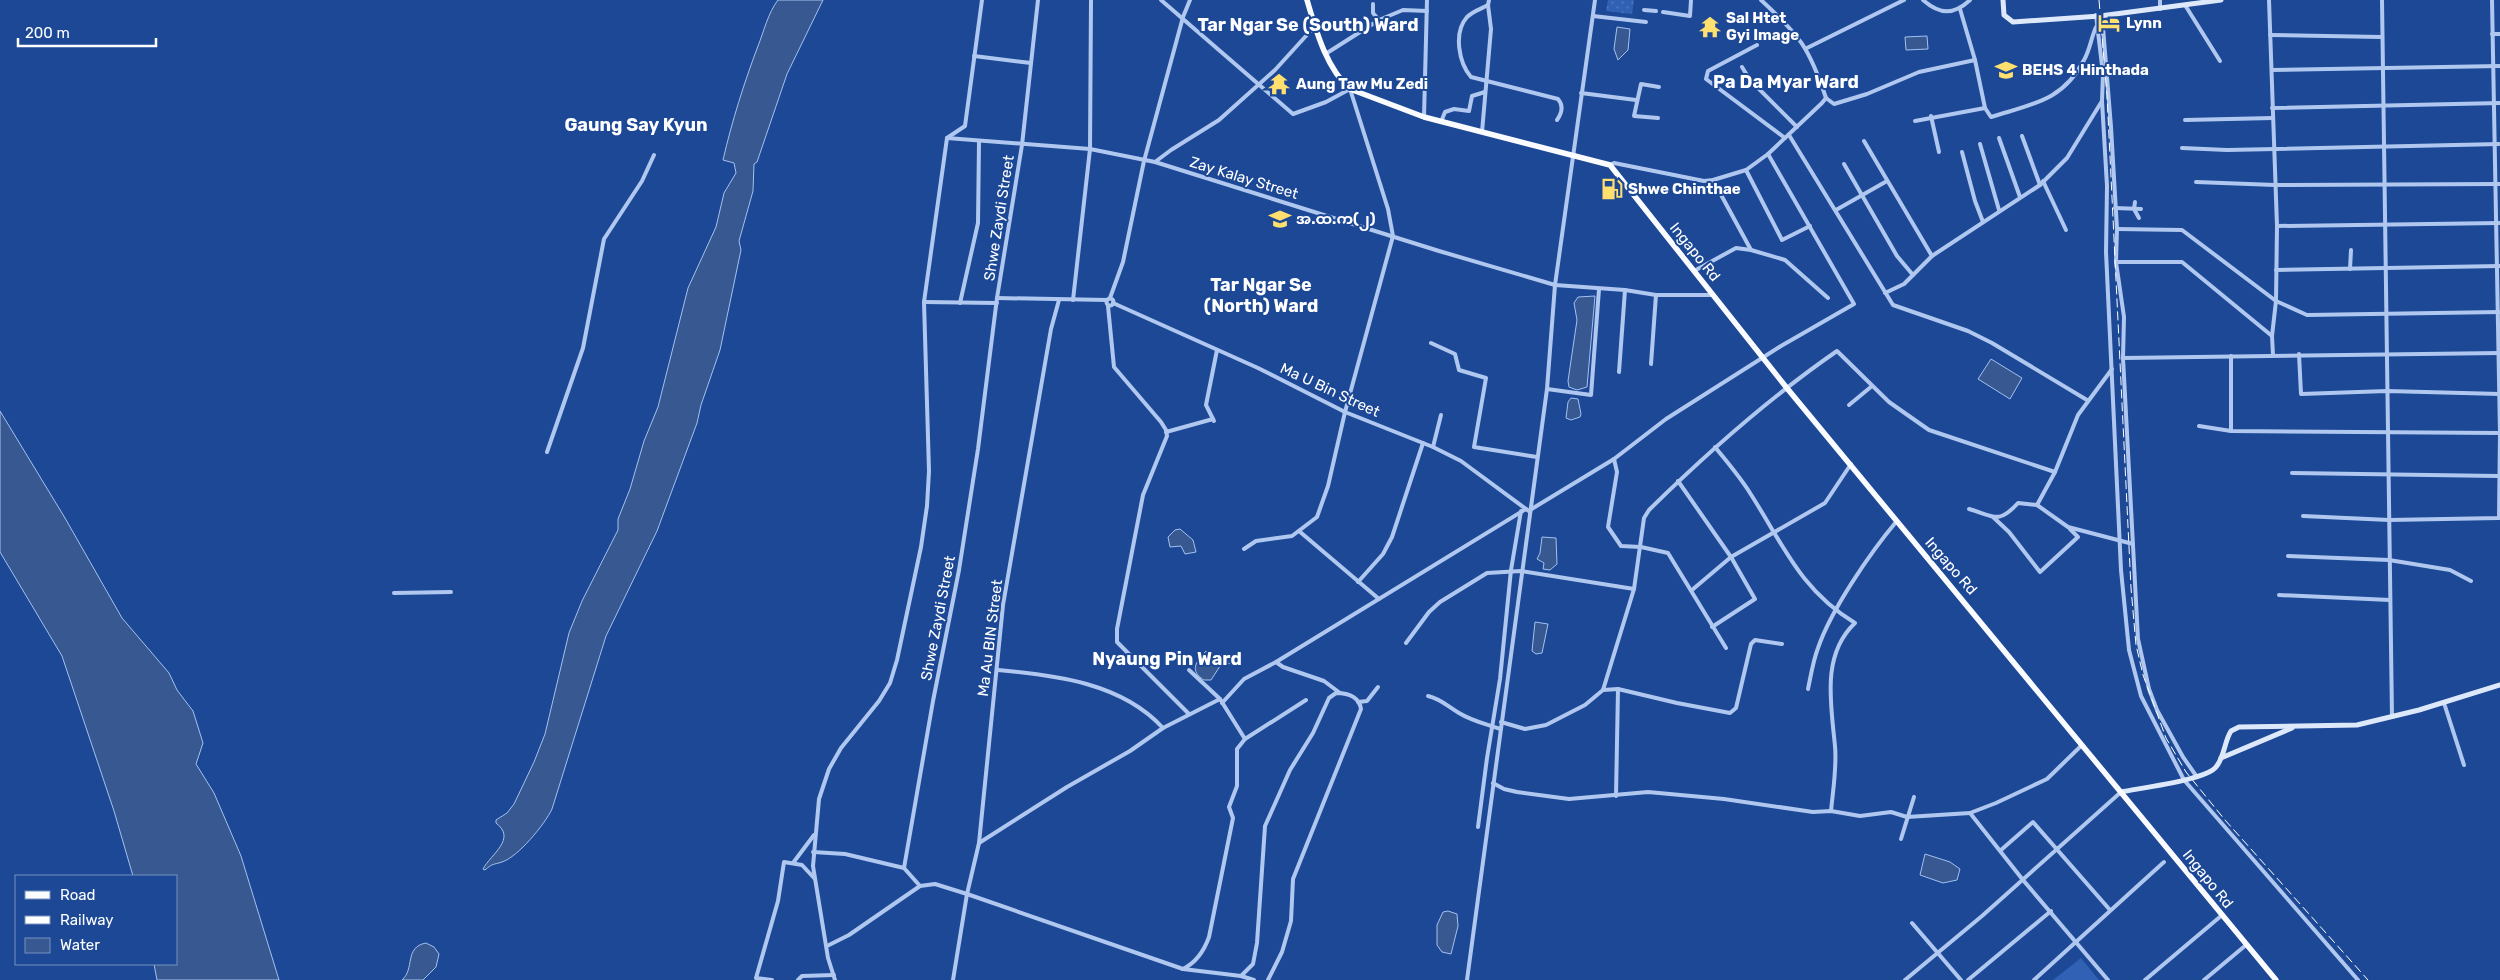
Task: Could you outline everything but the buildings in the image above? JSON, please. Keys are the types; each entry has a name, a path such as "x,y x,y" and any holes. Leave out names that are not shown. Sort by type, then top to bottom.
{"main road":[{"path":"1307,0 1315,26 1340,81 1350,88 1424,117 1610,165"},
{"path":"2003,0 2004,15 2013,22 2160,9 2221,0"},
{"name":"Ingapo Rd","path":"1610,165 1786,387 1851,464 1896,522 2083,744 2273,979"},
{"path":"2121,792 2198,777 2216,768 2226,749 2228,736 2235,728 2254,726 2294,728 2345,726 2392,717 2500,685"},
{"path":"2221,758 2294,728"}],"street":[{"path":"798,980 802,976 810,974 835,978 827,946 815,879 813,852 820,799 829,769 841,748 879,701 890,683 897,660 915,576 927,506 929,471 924,302 947,138 965,126 982,0"},
{"name":"Shwe Zaydi Street","path":"904,868 961,556 978,449 997,298 1022,145 1038,0"},
{"path":"1073,300 1090,149 1091,0"},
{"path":"1161,0 1183,17 1293,114 1326,102 1350,88 1388,209 1393,236 1345,412 1328,486 1317,517 1292,536 1256,541 1244,549"},
{"path":"1189,714 1117,642 1116,636 1143,495 1167,436 1156,416 1114,367 1108,306 1123,262 1144,161 1183,17 1190,0"},
{"path":"1424,117 1427,0"},
{"path":"1482,132 1491,28 1488,5 1490,0"},
{"path":"1467,980 1528,510 1547,388 1555,285 1575,156 1581,93 1595,0"},
{"path":"1664,12 1690,16 1691,0"},
{"path":"1761,0 1794,30 1807,48 1826,98 1834,104 1867,94 1919,72 1975,60"},
{"path":"1807,48 1904,0"},
{"path":"1923,0 1930,6 1953,12 1960,9 1970,0"},
{"path":"2160,0 2160,9"},
{"path":"2269,0 2277,226 2276,301 2272,336 2273,355"},
{"path":"2382,0 2385,353 2389,432 2387,475 2392,717"},
{"path":"2303,516 2389,520 2499,518 2498,184 2493,144 2492,0"},
{"path":"1373,4 1373,13 1379,20"},
{"path":"1488,5 1474,12 1463,23 1460,52 1465,69 1471,77 1486,82 1558,99 1562,110 1556,120"},
{"path":"2185,5 2220,61"},
{"path":"1960,9 1975,60 1985,108 1991,117 2028,106 2060,92 2069,84 2092,45 2099,15"},
{"path":"1327,53 1379,20 1404,10 1427,11"},
{"path":"1644,10 1656,11"},
{"path":"2099,15 2110,100 2117,229 2116,262 2124,316 2123,358 2138,639 2149,689 2175,742 2198,777"},
{"path":"1593,16 1646,22"},
{"path":"1155,162 1219,120 1274,70 1315,26"},
{"path":"2096,27 2100,39 2103,74 2102,100 2107,186 2106,252 2120,540 2129,650 2141,696 2184,780 2358,980"},
{"path":"2492,34 2500,34"},
{"path":"2270,35 2381,37"},
{"path":"1757,45 1708,70 1706,79 1785,138"},
{"path":"974,56 1031,63"},
{"path":"2272,70 2500,66"},
{"path":"1742,67 1750,80 1796,127"},
{"path":"1658,118 1634,116 1641,84 1659,86"},
{"path":"1441,122 1445,112 1454,109 1469,111 1472,96 1485,92"},
{"path":"1581,93 1636,100"},
{"path":"1610,165 1614,162 1704,181 1746,170 1768,154 1826,98"},
{"path":"1885,293 1904,284 1932,256 2041,183 2067,158 2102,100"},
{"path":"2272,108 2500,103"},
{"path":"1915,121 1931,116 1985,108"},
{"path":"1931,116 1939,152"},
{"path":"2185,120 2273,118"},
{"path":"1789,135 1894,305 1968,331 1992,342 2087,400"},
{"path":"2022,136 2041,183 2066,230"},
{"name":"Zay Kalay Street","path":"947,138 979,142 1090,149 1155,162 1555,285 1626,290 1656,295 1713,295"},
{"path":"1999,138 2020,197"},
{"path":"1864,141 1932,256"},
{"path":"960,303 978,223 979,142"},
{"path":"1980,144 1999,210"},
{"path":"2182,148 2227,150 2383,145 2500,144"},
{"path":"1962,152 1975,201 1983,222"},
{"path":"547,452 583,348 604,239 642,181 654,154"},
{"path":"979,843 1067,787 1130,751 1163,728 1189,714 1221,701 1244,679 1276,662 1520,511 1528,510 1614,459 1666,419 1781,346 1854,304 1768,154"},
{"path":"1844,164 1897,256 1913,275"},
{"path":"1746,170 1782,240 1810,226"},
{"path":"1713,180 1751,250"},
{"path":"1836,210 1887,181"},
{"path":"2196,182 2275,185 2498,184"},
{"path":"2135,202 2134,210 2139,218"},
{"path":"2115,208 2141,209"},
{"path":"2277,226 2498,223"},
{"path":"2117,229 2182,230 2276,301 2308,315 2385,312 2498,312"},
{"path":"1694,271 1736,248 1751,250 1785,260 1828,298"},
{"path":"2350,269 2351,250"},
{"path":"2116,262 2182,262 2272,336"},
{"path":"2276,270 2498,266"},
{"path":"1547,388 1591,395 1598,289"},
{"path":"1619,372 1626,290"},
{"path":"1651,364 1656,295"},
{"name":"Ma U Bin Street","path":"997,298 1110,300 1258,368 1345,412 1433,447 1461,461 1528,510"},
{"name":"Ma Au BIN Street","path":"953,980 967,894 979,843 1006,590 1051,329 1060,300"},
{"path":"924,302 997,303"},
{"path":"1431,343 1455,354 1459,370 1486,378 1474,447 1537,457"},
{"path":"1166,432 1213,420 1206,405 1217,350"},
{"path":"1500,722 1524,730 1546,725 1585,705 1603,690 1634,589 1644,518 1649,510 1715,447 1786,387 1837,351 1889,402 1929,430 2055,472"},
{"path":"2123,358 2300,354 2499,353"},
{"path":"2300,354 2301,394 2387,391 2499,394"},
{"path":"2231,356 2231,432"},
{"path":"2037,506 2055,472 2078,415 2087,400 2112,369"},
{"path":"1849,405 1872,386"},
{"path":"1433,447 1440,415"},
{"path":"2199,426 2231,432 2500,433"},
{"path":"1358,582 1383,554 1392,537 1423,443"},
{"path":"1715,447 1750,492 1806,582 1836,612 1855,623 1838,643 1831,681 1830,705 1835,747 1831,811"},
{"path":"1614,459 1617,472 1608,528 1621,546 1641,547 1668,553 1726,648"},
{"path":"1692,590 1731,557 1825,503 1851,464"},
{"path":"2292,473 2498,476"},
{"path":"1678,481 1731,557 1755,599 1712,627"},
{"path":"1969,509 1993,518 2009,532 2040,572 2078,537 2068,527 2037,506 2018,503 2007,515 1993,518"},
{"path":"1478,827 1491,726 1500,684 1511,570 1520,511"},
{"path":"1808,689 1817,649 1836,612 1880,542 1896,522"},
{"path":"2068,527 2133,544"},
{"path":"1299,530 1379,599"},
{"path":"2288,556 2389,560 2450,570 2471,581"},
{"path":"1406,643 1429,612 1454,592 1488,573 1511,570 1521,571 1634,589"},
{"path":"394,593 451,592"},
{"path":"2279,595 2390,600"},
{"path":"1603,690 1618,689 1677,704 1730,713 1736,708 1751,644 1754,640 1782,644"},
{"path":"1276,662 1284,668 1324,681 1340,693"},
{"path":"998,670 1082,683 1121,696 1146,711 1163,728"},
{"path":"1190,670 1221,701 1245,739"},
{"path":"1358,702 1368,701 1378,687"},
{"path":"1616,796 1618,689"},
{"path":"1242,976 1254,964 1265,826 1290,770 1313,733 1329,698 1332,694 1349,695 1358,702 1361,709 1293,879 1291,921 1282,952 1268,980"},
{"path":"1428,696 1441,699 1457,712 1477,722 1500,729"},
{"path":"1184,970 1194,963 1206,947 1209,936 1233,818 1229,806 1237,786 1235,753 1245,739 1306,700"},
{"path":"2444,703 2464,765"},
{"path":"1493,783 1504,789 1569,799 1648,792 1813,812 1831,811 1860,816 1891,812 1908,817 1970,813 1996,804 2047,779 2083,744"},
{"path":"1905,980 2023,880 2121,792"},
{"path":"1900,839 1914,797"},
{"path":"1970,813 2023,880 2077,941 2108,980"},
{"path":"2001,850 2033,822 2110,910"},
{"path":"793,863 815,834"},
{"path":"813,852 845,854 904,868 918,881 920,886"},
{"path":"772,980 756,978 778,901 784,862 802,864 815,879"},
{"path":"2034,980 2164,862"},
{"path":"827,946 849,935 920,886 935,884 1184,970 1242,976 1254,980"},
{"path":"1968,980 2051,911"},
{"path":"2145,980 2222,916"},
{"path":"1912,923 1961,980"},
{"path":"2204,980 2246,945"}],"shaded area":[{"path":"1608,0 1634,0 1632,14 1606,11"},
{"path":"2081,958 2099,980 2053,980"}],"water":[{"path":"778,0 823,0 787,74 757,162 754,164 753,191 739,241 741,250 720,350 701,405 697,423 657,531 606,636 552,809 537,831 516,854 485,870 483,869 503,841 502,829 496,823 496,820 507,813 514,804 545,734 569,633 582,601 618,530 618,519 630,489 644,441 658,407 688,288 716,227 724,193 736,173 734,163 723,160 753,60 769,16"},
{"path":"1617,27 1630,29 1628,50 1618,60 1614,49"},
{"path":"1927,36 1928,49 1906,50 1905,37"},
{"path":"1595,296 1587,387 1577,390 1569,387 1568,381 1577,320 1574,303 1578,297"},
{"path":"1991,359 2022,378 2010,399 1978,379"},
{"path":"1571,398 1578,399 1581,414 1580,417 1571,420 1566,418 1568,402"},
{"path":"0,411 65,518 122,618 169,673 177,690 193,711 203,743 196,764 214,793 241,856 279,980 157,980 154,965 178,965 178,875 133,875 114,811 62,656 0,552"},
{"path":"1180,529 1193,540 1196,552 1185,554 1181,546 1170,547 1168,537 1175,530"},
{"path":"1542,537 1556,538 1557,564 1550,570 1543,569 1544,563 1537,559 1540,553"},
{"path":"1535,622 1548,624 1542,653 1536,654 1532,651"},
{"path":"1206,651 1213,656 1226,654 1235,656 1234,664 1222,663 1211,680 1204,680 1199,677 1195,670 1199,658"},
{"path":"1925,854 1950,862 1960,869 1957,880 1943,883 1920,875"},
{"path":"1448,911 1457,914 1458,926 1451,954 1442,952 1437,945 1437,925 1443,912"},
{"path":"426,943 434,947 439,954 436,967 423,980 402,980 406,975 415,949 419,945"}],"railway":[{"path":"2099,0 2107,95 2131,588 2136,645 2143,675 2166,738 2186,772 2225,820 2368,980"}],"place":[{"name":"Lynn","path":"2109,23"},
{"name":"Sal Htet Gyi Image","path":"1710,27"},
{"name":"BEHS 4 Hinthada","path":"2006,70"},
{"name":"Aung Taw Mu Zedi","path":"1279,84"},
{"name":"Shwe Chinthae","path":"1612,189"},
{"name":"အ.ထ.က(၂)","path":"1280,219"}],"district":[{"name":"Tar Ngar Se (South) Ward","path":"1308,25"},
{"name":"Pa Da Myar Ward","path":"1786,82"},
{"name":"Gaung Say Kyun","path":"636,125"},
{"name":"Tar Ngar Se (North) Ward","path":"1261,295"},
{"name":"Nyaung Pin Ward","path":"1167,659"}]}
